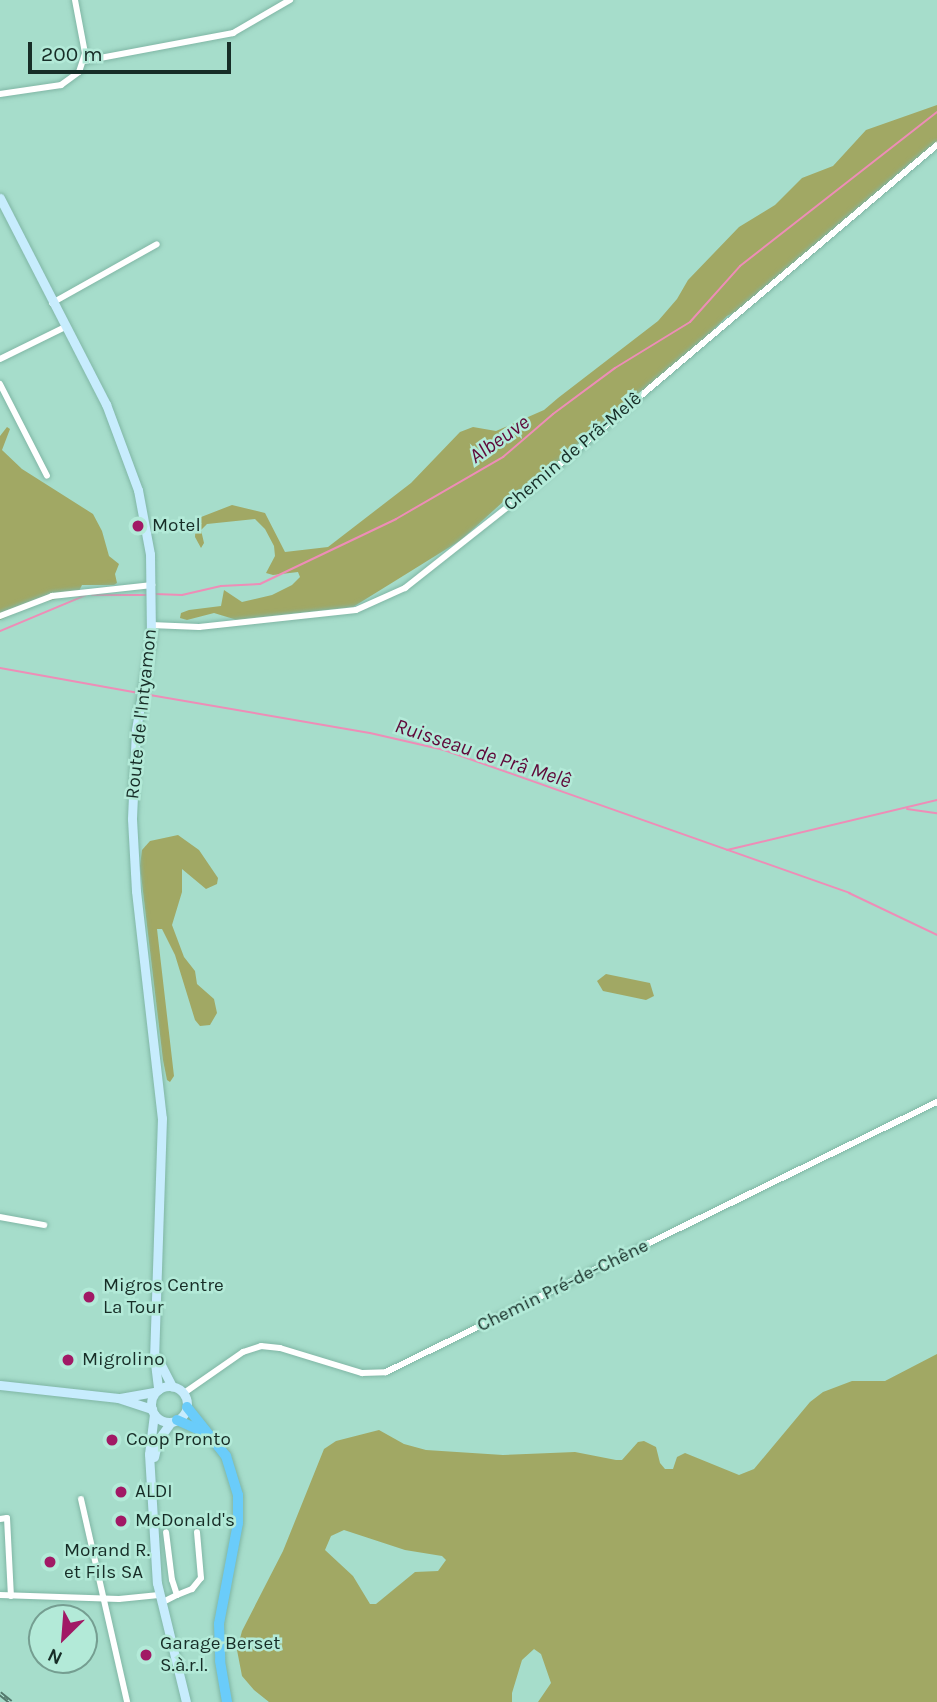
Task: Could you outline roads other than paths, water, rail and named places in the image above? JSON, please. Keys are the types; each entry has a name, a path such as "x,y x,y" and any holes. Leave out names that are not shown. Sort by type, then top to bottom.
{"highway":[{"path":"187,1408 212,1437 233,1472 239,1509 219,1624 220,1661 227,1702"},
{"path":"174,1421 193,1425 212,1437"}],"main road":[{"name":"Route de l'Intyamon","path":"0,198 106,404 125,450 146,525 152,605 133,764 132,839 163,1135 154,1346 157,1391"},
{"name":"Route de l'Intyamon","path":"154,1346 159,1364 172,1386"},
{"path":"0,1385 118,1398 174,1421"},
{"path":"118,1398 172,1386 184,1393 187,1408 158,1440 152,1469"},
{"path":"157,1391 149,1449 160,1599 186,1702"}],"street":[{"path":"1,94 66,83 79,72 84,61 75,0"},
{"path":"84,61 233,33 290,0"},
{"name":"Chemin de Prâ-Melê","path":"151,625 199,627 356,610 405,588 533,487 937,145"},
{"path":"52,303 157,244"},
{"path":"0,359 65,327"},
{"path":"0,384 47,476"},
{"path":"0,616 52,596 152,587"},
{"name":"Chemin Pré-de-Chêne","path":"184,1393 243,1352 261,1346 279,1348 362,1373 386,1372 937,1102"},
{"path":"0,1217 44,1225"},
{"path":"81,1499 127,1702"},
{"path":"0,1518 7,1518 11,1595"},
{"path":"166,1532 172,1580 177,1595"},
{"path":"0,1595 103,1599 160,1599 177,1595 195,1587 201,1578 197,1532"}],"waterway":[{"name":"Albeuve","path":"155,594 182,595 221,586 260,584 396,519 503,457 553,414 615,368 690,322 740,266 937,112"},
{"name":"Albeuve","path":"0,631 86,595"},
{"name":"Albeuve","path":"92,595 146,595"},
{"name":"Ruisseau de Prâ Melê","path":"0,668 139,693"},
{"name":"Ruisseau de Prâ Melê","path":"144,694 370,733 444,750 849,893 937,935"},
{"path":"727,850 937,800"},
{"path":"907,809 937,813"}],"railway":[{"path":"0,1693 11,1702"}],"place":[{"name":"Motel","path":"138,526"},
{"name":"Migros Centre La Tour","path":"89,1297"},
{"name":"Migrolino","path":"68,1360"},
{"name":"Coop Pronto","path":"112,1440"},
{"name":"ALDI","path":"121,1492"},
{"name":"McDonald's","path":"121,1521"},
{"name":"Morand R. et Fils SA","path":"50,1562"},
{"name":"Garage Berset S.à.r.l.","path":"146,1655"}]}
